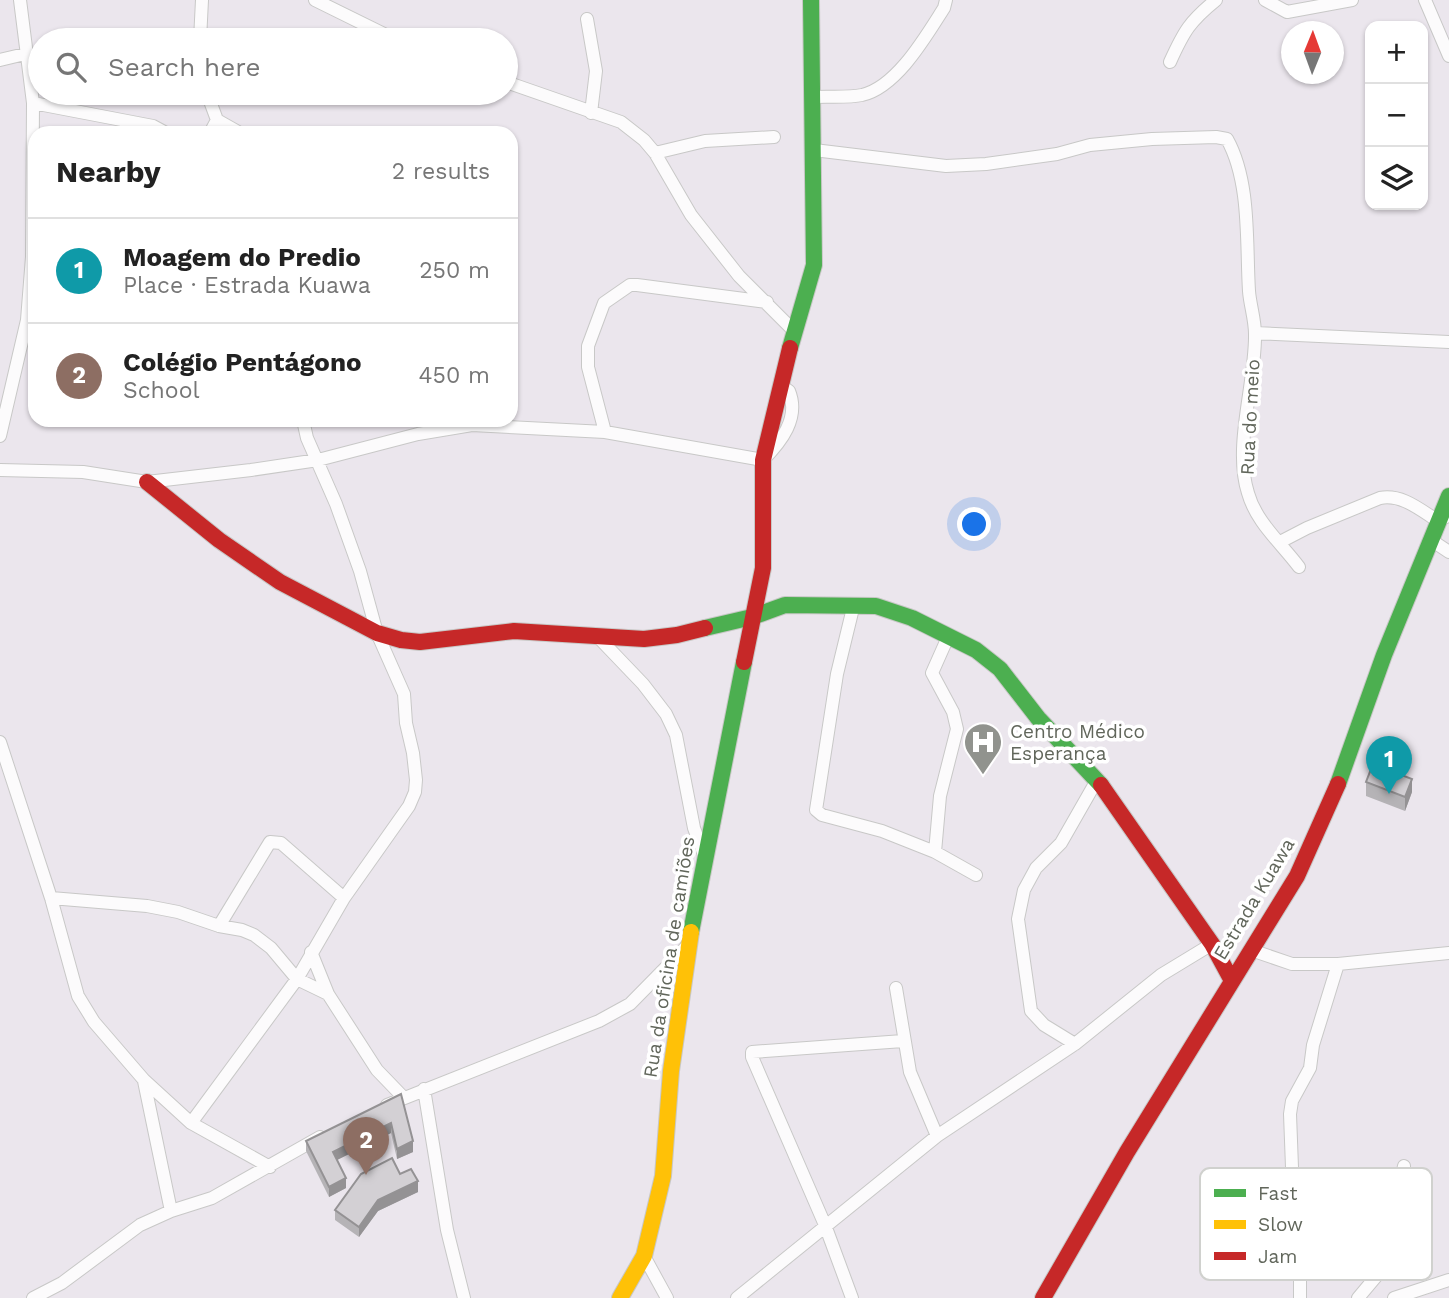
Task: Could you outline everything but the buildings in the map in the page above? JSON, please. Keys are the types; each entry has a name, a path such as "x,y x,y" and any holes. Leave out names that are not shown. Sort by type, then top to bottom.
{"street":[{"path":"20,0 28,72"},
{"path":"201,28 202,0"},
{"path":"315,0 372,28"},
{"path":"510,427 605,432 763,460 780,385 814,265 811,0"},
{"path":"813,97 863,95 878,87 907,64 944,8 946,0"},
{"path":"1170,62 1186,28 1216,0"},
{"path":"1265,0 1287,12 1352,0"},
{"path":"1425,0 1449,56"},
{"path":"587,19 596,71 590,113"},
{"path":"0,60 25,54"},
{"path":"518,86 621,122 644,140 655,153 691,215 739,276 768,302 795,332"},
{"path":"33,105 33,126"},
{"path":"43,105 153,126"},
{"path":"210,105 217,120 228,126"},
{"path":"214,126 217,120"},
{"path":"655,153 705,141 774,137"},
{"name":"Rua do meio","path":"814,150 946,166 986,164 1057,154 1090,145 1152,139 1227,139 1234,152 1247,217 1249,294 1255,334 1244,459 1247,491 1258,519 1299,567"},
{"path":"605,432 586,355 604,303 611,296 630,285 638,285 768,302"},
{"path":"0,436 28,307"},
{"path":"1255,334 1449,342"},
{"path":"191,1124 296,979 344,898 409,806 415,792 413,753 406,723 404,694 377,634 360,571 304,427"},
{"path":"0,470 83,472 147,482 318,460 418,434 460,427"},
{"name":"Rua da oficina de camiões","path":"620,1298 644,1256 663,1177 671,1070 688,945 763,568 763,460"},
{"path":"147,482 219,540 280,582 377,634 401,640 420,642 514,631 643,639 677,635 752,617 785,605 876,606 912,618 976,650 1000,669 1038,718 1097,779 1212,944 1231,979"},
{"path":"1280,542 1360,505 1390,496 1443,518"},
{"name":"Estrada Kuawa","path":"1043,1298 1231,979 1297,876 1331,803 1384,655 1431,540 1443,518 1449,496"},
{"path":"1431,540 1449,552"},
{"path":"854,604 837,674 817,810 822,815 900,837 935,852 976,875"},
{"path":"598,637 643,684 666,714 676,735 694,828 704,855"},
{"path":"935,852 940,796 957,729 953,712 932,673 948,637"},
{"path":"0,742 51,898 78,996 94,1022 144,1080 191,1124 270,1167"},
{"path":"1075,1044 1044,1025 1031,1011 1018,919 1024,890 1035,868 1061,843 1097,779"},
{"path":"219,926 270,842 281,843 344,898"},
{"path":"51,898 147,906 242,930 271,948 296,979 328,994"},
{"path":"737,1298 937,1136 1075,1044 1161,975 1212,944"},
{"path":"370,1113 424,1089 599,1021 620,1010 630,1004 688,945"},
{"path":"1251,950 1292,964 1338,964 1449,953"},
{"path":"311,952 328,994 377,1070 404,1098"},
{"path":"1292,1168 1292,1101 1310,1068 1313,1045 1338,964"},
{"path":"896,988 910,1072 937,1136"},
{"path":"852,1298 825,1225 752,1052 903,1041"},
{"path":"144,1080 171,1211"},
{"path":"424,1089 447,1230 464,1298"},
{"path":"33,1298 62,1283 140,1225 171,1211 212,1198 337,1129"},
{"path":"644,1256 667,1298"},
{"path":"1300,1280 1300,1298"},
{"path":"1358,1298 1373,1280"},
{"path":"1394,1298 1449,1280"}],"traffic: fast":[{"path":"790,348 814,265 811,0"},
{"path":"1338,784 1384,655 1449,496"},
{"path":"705,628 752,617 785,605 876,606 912,618 976,650 1000,669 1038,718 1101,785"},
{"path":"691,932 744,662"}],"traffic: slow":[{"path":"620,1298 644,1256 663,1176 671,1071 691,932"}],"traffic: jam":[{"path":"744,662 763,568 763,460 790,348"},
{"path":"147,482 219,540 280,582 377,633 401,640 420,642 514,631 644,639 705,628"},
{"path":"1043,1298 1127,1152 1297,876 1338,784"},
{"path":"1101,785 1212,944 1231,979"}],"place":[{"name":"Centro Médico Esperança","path":"983,776"},
{"name":"Moagem do Predio","path":"1389,794"},
{"name":"Colégio Pentágono","path":"366,1175"}]}
